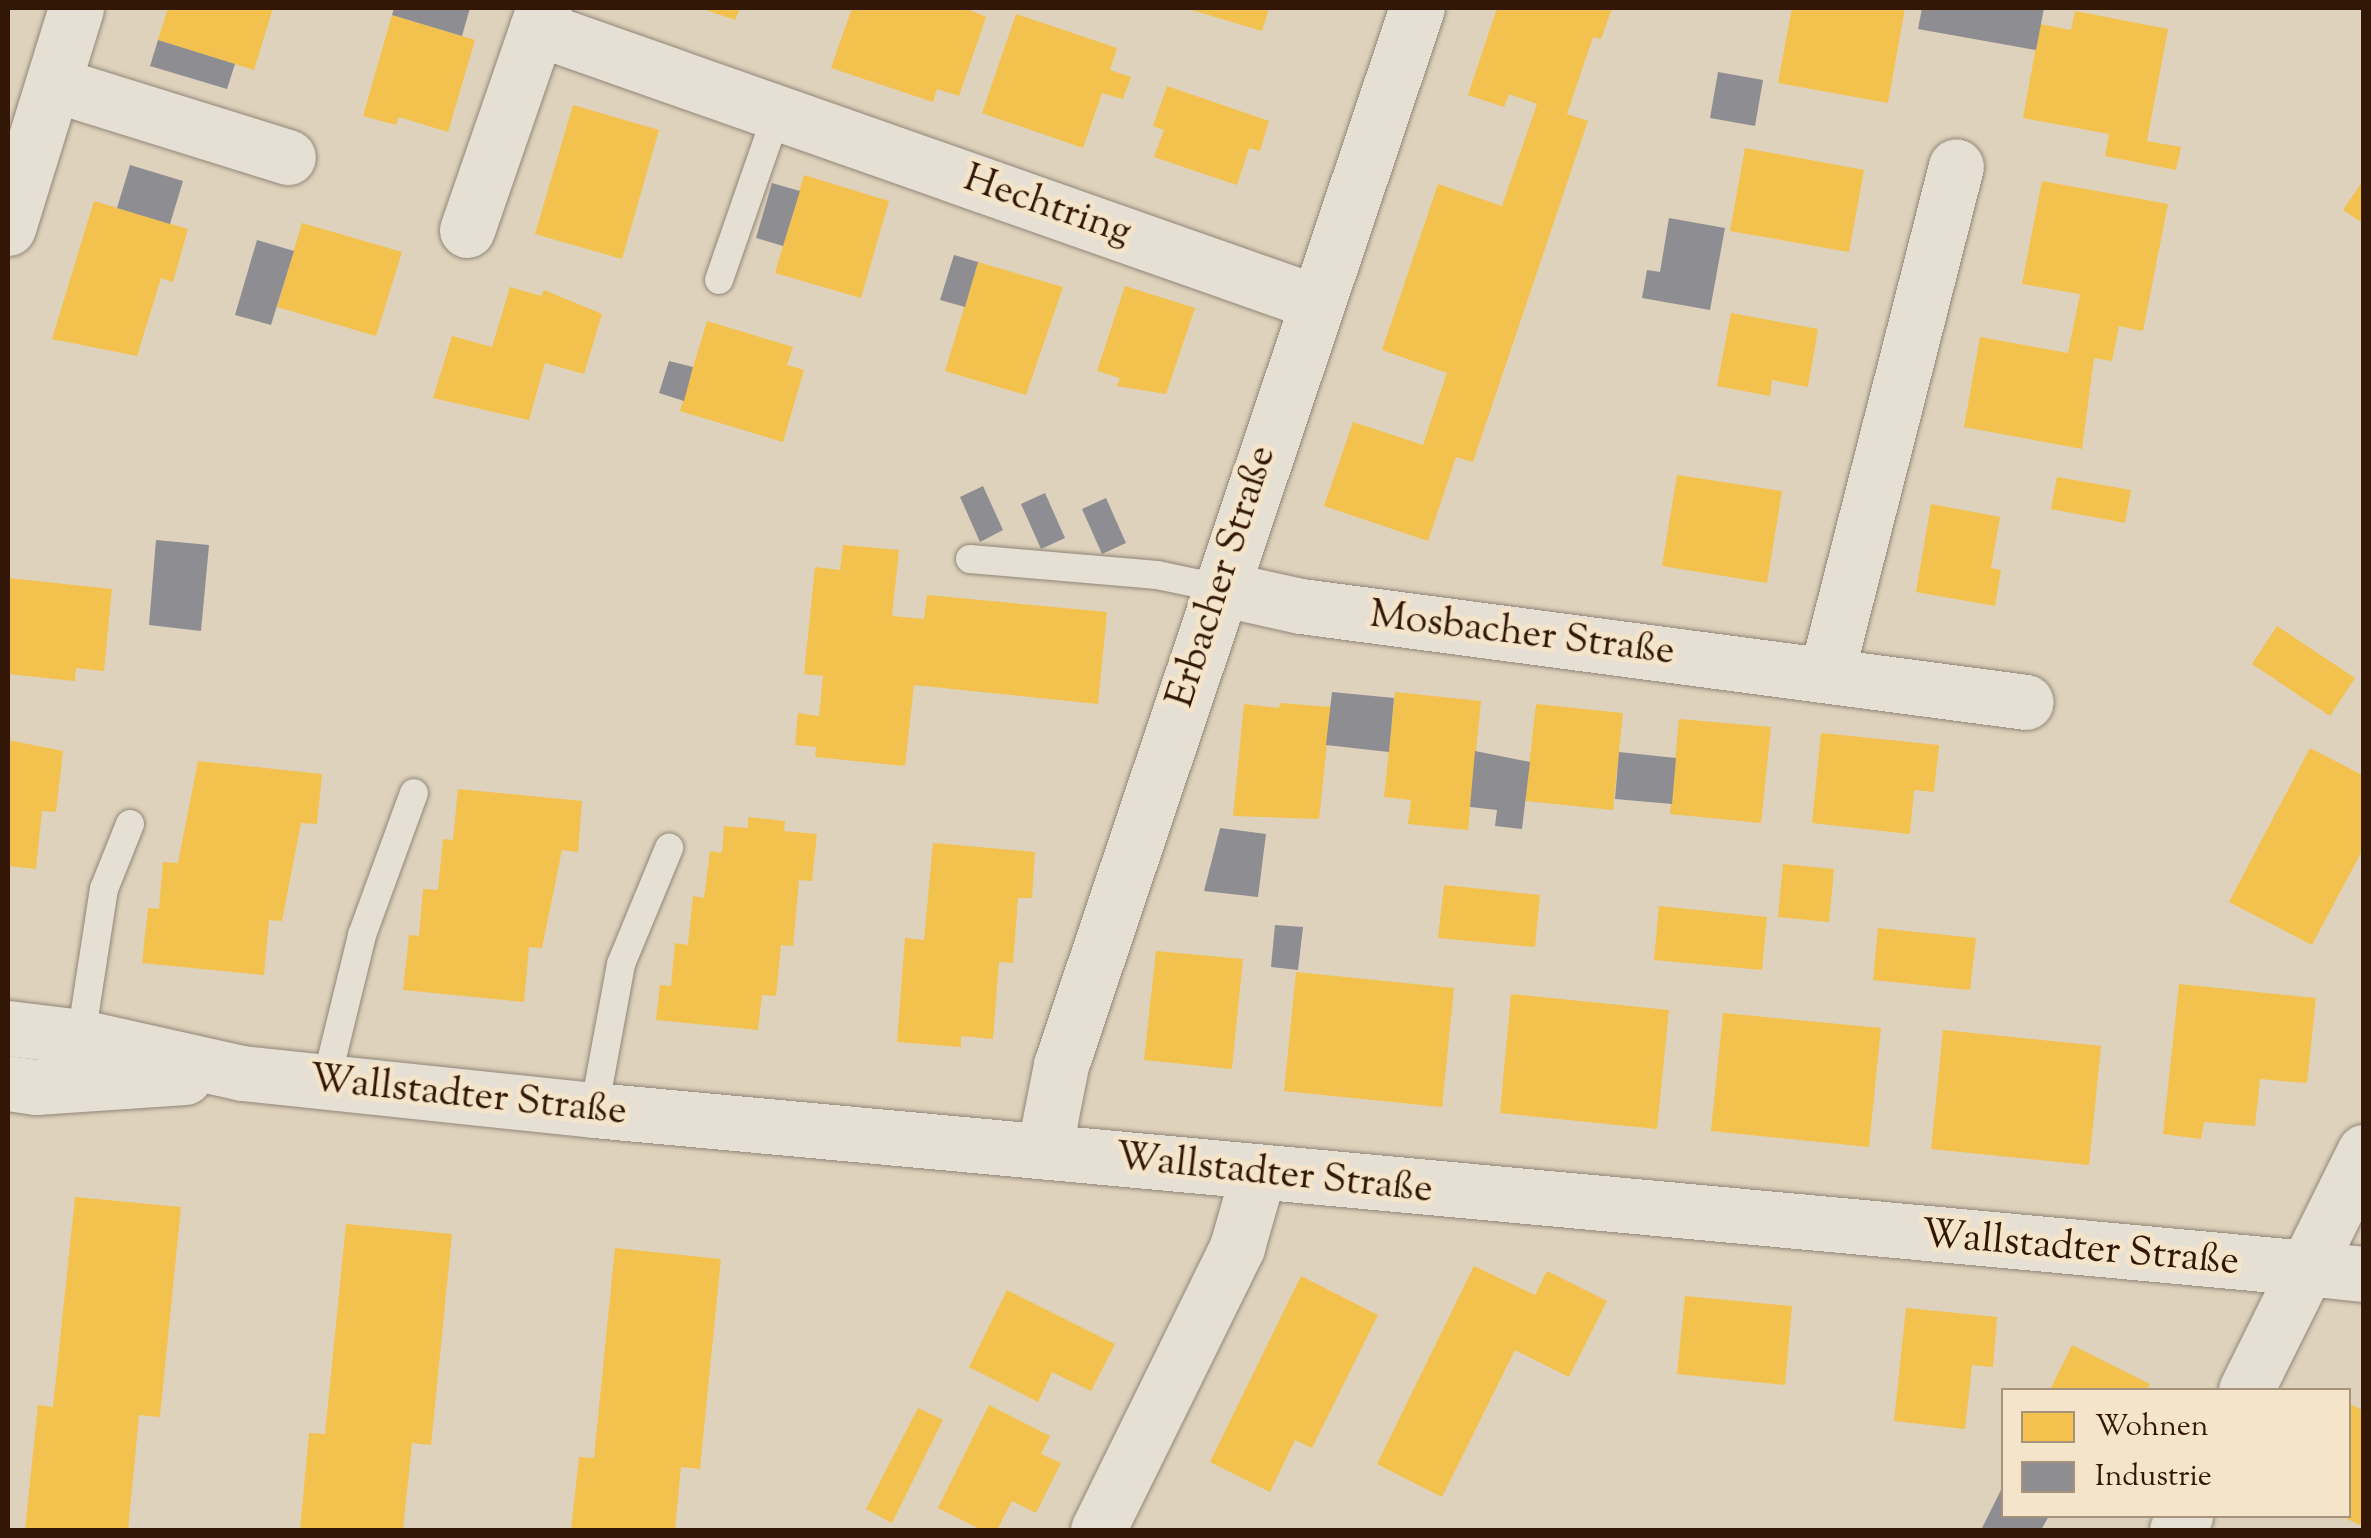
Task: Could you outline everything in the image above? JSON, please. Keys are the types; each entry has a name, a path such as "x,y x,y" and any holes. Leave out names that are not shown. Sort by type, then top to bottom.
{"street":[{"path":"8,228 76,8"},
{"name":"Erbacher Straße","path":"1044,1152 1061,1064 1417,8"},
{"name":"Hechtring","path":"467,230 541,18 778,113 1316,302"},
{"path":"53,84 288,158"},
{"path":"1826,675 1956,166"},
{"name":"Mosbacher Straße","path":"1219,588 1301,606 2026,702"},
{"name":"Wallstadter Straße","path":"8,1028 82,1036 242,1073 594,1110 2364,1274"},
{"name":"Wallstadter Straße","path":"8,1083 36,1087 242,1073"},
{"path":"2247,1388 2364,1152"},
{"path":"1098,1530 1236,1247 1258,1174"}],"lane":[{"path":"719,280 778,113"},
{"path":"970,559 1157,576 1219,588"},
{"path":"326,1082 362,935 414,793"},
{"path":"82,1036 104,889 130,824"},
{"path":"594,1110 622,964 669,848"}],"building: Wohnen":[{"path":"168,8 273,8 254,70 158,40"},
{"path":"700,8 740,8 735,20"},
{"path":"852,8 965,8 986,17 959,96 937,89 933,102 831,68"},
{"path":"1185,8 1269,8 1262,31"},
{"path":"1497,8 1612,8 1601,39 1593,37 1567,114 1588,121 1473,462 1456,457 1428,541 1324,506 1353,422 1423,445 1447,373 1382,350 1438,184 1502,206 1537,104 1509,94 1504,107 1468,95"},
{"path":"1792,8 1905,8 1888,103 1778,83"},
{"path":"2075,11 2168,29 2147,141 2181,147 2176,170 2105,156 2109,134 2023,118 2040,24 2071,30"},
{"path":"1016,14 1117,48 1110,70 1131,77 1123,99 1102,93 1083,148 982,113"},
{"path":"392,15 475,40 448,132 399,117 396,125 363,116"},
{"path":"1167,86 1269,121 1260,151 1249,148 1237,185 1154,157 1164,130 1153,126"},
{"path":"573,105 659,130 622,259 535,234"},
{"path":"1745,148 1864,170 1849,252 1730,231"},
{"path":"804,175 889,201 861,298 775,273"},
{"path":"2364,179 2364,224 2343,210"},
{"path":"2042,181 2168,204 2143,331 2119,326 2112,361 2094,358 2082,449 1964,427 1980,337 2068,353 2080,294 2022,284"},
{"path":"94,201 188,229 173,282 161,278 137,356 52,339"},
{"path":"302,223 402,252 376,336 277,307"},
{"path":"978,262 1063,287 1026,395 945,371"},
{"path":"1125,286 1195,308 1166,394 1117,386 1120,378 1097,371"},
{"path":"510,287 541,296 544,290 602,314 584,374 545,363 529,420 433,398 452,336 492,347"},
{"path":"1731,313 1818,329 1808,387 1772,380 1770,396 1717,386"},
{"path":"707,321 793,347 787,365 804,370 783,442 680,411"},
{"path":"1677,475 1782,491 1767,583 1662,566"},
{"path":"2057,477 2131,490 2125,523 2051,509"},
{"path":"1931,504 2000,517 1991,568 2001,570 1995,606 1916,592"},
{"path":"843,545 899,550 892,616 924,619 927,595 1107,612 1098,704 914,685 905,766 815,757 816,747 795,745 798,713 819,716 823,676 804,674 815,567 840,570"},
{"path":"8,578 112,589 104,671 76,668 75,681 8,674"},
{"path":"2277,626 2355,678 2330,716 2252,664"},
{"path":"1395,692 1481,701 1468,830 1408,824 1411,800 1384,797"},
{"path":"1280,703 1331,707 1319,819 1233,816 1244,704 1279,708"},
{"path":"1536,704 1623,713 1613,810 1525,801"},
{"path":"1679,719 1771,727 1761,823 1670,814"},
{"path":"1821,733 1939,745 1934,792 1914,790 1910,834 1812,823"},
{"path":"8,740 63,751 56,812 42,811 36,869 8,866"},
{"path":"2310,748 2364,776 2364,847 2312,945 2229,902"},
{"path":"198,761 322,774 317,824 301,823 282,921 269,920 264,975 142,963 148,908 159,909 163,862 178,863"},
{"path":"458,789 582,801 578,852 562,850 542,948 529,947 524,1002 403,990 409,935 419,936 423,889 438,890 443,839 453,840"},
{"path":"748,817 785,821 784,831 817,834 812,881 799,880 793,946 781,945 776,996 762,995 758,1030 656,1020 660,985 671,986 675,943 688,945 693,896 704,898 710,851 722,853 724,826 748,828"},
{"path":"933,843 1035,852 1032,898 1018,898 1013,963 999,962 993,1039 961,1036 961,1047 897,1042 905,938 924,940"},
{"path":"1783,864 1834,869 1829,922 1778,917"},
{"path":"1444,885 1540,895 1535,947 1438,938"},
{"path":"1659,906 1767,917 1762,970 1654,960"},
{"path":"1878,928 1976,938 1970,990 1873,980"},
{"path":"1156,951 1243,959 1232,1069 1144,1060"},
{"path":"1296,972 1454,988 1442,1107 1284,1091"},
{"path":"2179,984 2316,998 2307,1083 2260,1079 2255,1126 2204,1122 2201,1139 2163,1134"},
{"path":"1511,994 1669,1010 1657,1129 1500,1113"},
{"path":"1723,1013 1881,1028 1869,1147 1711,1131"},
{"path":"1943,1030 2101,1046 2089,1165 1931,1149"},
{"path":"75,1197 181,1207 160,1417 139,1415 128,1530 25,1530 38,1405 53,1407"},
{"path":"346,1224 452,1234 431,1445 412,1443 403,1530 300,1530 309,1433 325,1434"},
{"path":"615,1248 721,1259 700,1469 681,1467 675,1530 571,1530 579,1457 594,1458"},
{"path":"1474,1266 1535,1295 1547,1271 1607,1301 1569,1377 1515,1350 1442,1497 1377,1464"},
{"path":"1301,1276 1378,1315 1312,1448 1295,1440 1270,1492 1210,1462"},
{"path":"1007,1290 1115,1344 1091,1391 1052,1372 1038,1402 969,1367"},
{"path":"1685,1296 1792,1306 1785,1385 1677,1374"},
{"path":"1906,1308 1997,1317 1993,1367 1972,1365 1965,1429 1894,1421"},
{"path":"2072,1345 2150,1384 2147,1388 2051,1388"},
{"path":"2351,1404 2364,1411 2364,1527 2345,1518 2351,1518"},
{"path":"989,1405 1050,1436 1041,1454 1061,1463 1036,1513 1012,1501 997,1530 982,1530 938,1508"},
{"path":"918,1408 943,1420 892,1523 866,1509"}],"building: Industrie":[{"path":"394,8 470,8 462,36 392,15"},
{"path":"1922,8 2044,8 2036,50 1918,29"},
{"path":"158,40 235,64 227,89 150,66"},
{"path":"1718,72 1763,80 1755,126 1710,118"},
{"path":"130,165 183,181 170,224 117,208"},
{"path":"772,183 800,191 783,246 756,238"},
{"path":"1669,218 1725,228 1710,310 1642,298 1647,270 1660,272"},
{"path":"257,240 294,251 271,325 235,315"},
{"path":"954,255 978,262 965,307 940,300"},
{"path":"669,361 693,367 684,401 659,393"},
{"path":"983,486 1003,530 980,542 960,497"},
{"path":"1045,493 1065,538 1041,549 1021,504"},
{"path":"1106,498 1126,543 1102,554 1082,509"},
{"path":"156,540 209,545 201,631 149,625"},
{"path":"1332,692 1394,698 1389,752 1326,745"},
{"path":"1475,751 1530,762 1522,829 1495,826 1497,810 1470,807"},
{"path":"1619,752 1676,758 1672,804 1615,799"},
{"path":"1220,828 1266,834 1258,897 1204,891"},
{"path":"1275,925 1303,927 1298,970 1271,967"},
{"path":"2001,1490 2001,1518 2048,1518 2041,1530 1981,1530"}]}
